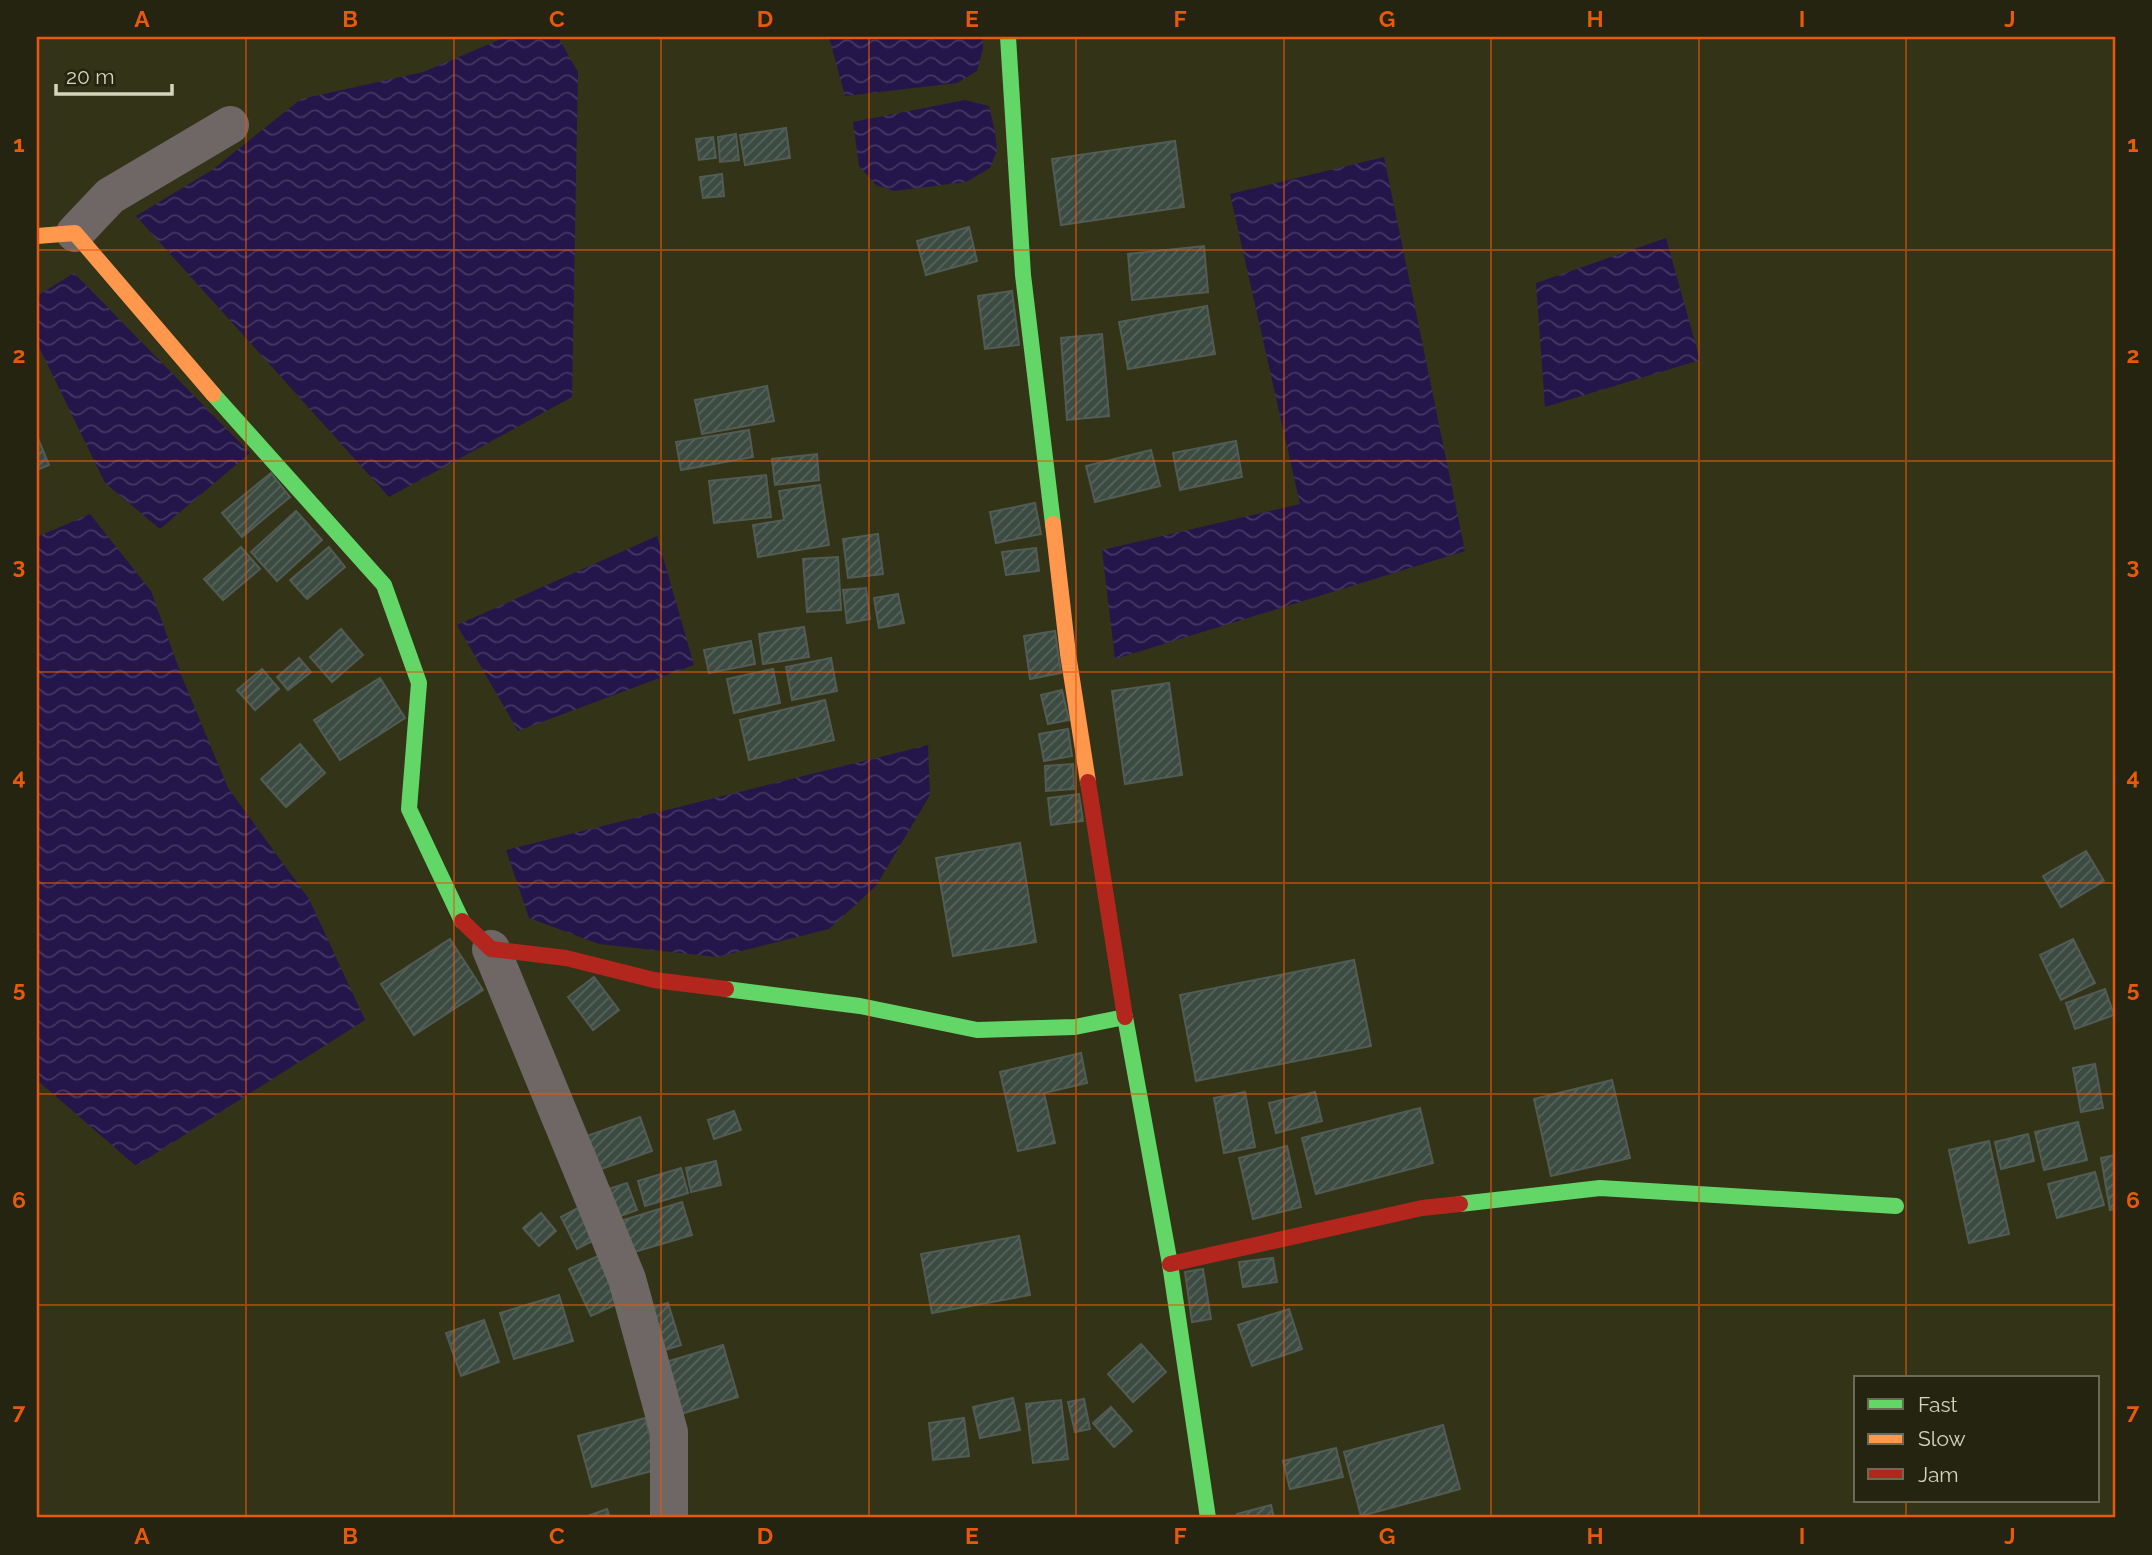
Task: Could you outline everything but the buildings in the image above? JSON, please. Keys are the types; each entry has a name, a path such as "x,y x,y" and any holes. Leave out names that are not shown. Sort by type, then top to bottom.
{"street":[{"path":"1008,37 1023,275 1066,640 1125,1017 1170,1264 1208,1518"},
{"path":"37,236 75,233 110,196 230,125"},
{"path":"75,233 261,450 384,585 419,683 409,809 459,919 491,948 627,1279 669,1432 668,1518"},
{"path":"491,948 566,958 654,980 860,1006 977,1030 1075,1027 1125,1017"},
{"path":"1170,1264 1422,1208 1600,1188 1896,1206"}],"water":[{"path":"506,37 558,37 578,72 572,397 389,497 136,216 212,170 301,99 423,72"},
{"path":"829,37 982,37 983,48 977,71 957,83 845,96"},
{"path":"965,100 989,106 997,151 990,168 966,182 894,191 876,185 859,166 853,122"},
{"path":"1384,157 1465,551 1115,659 1102,550 1300,504 1230,194"},
{"path":"1666,238 1700,360 1545,407 1536,283"},
{"path":"74,273 250,453 160,529 105,483 37,343 37,296"},
{"path":"90,514 151,591 182,677 228,788 309,899 365,1020 136,1166 37,1080 37,537"},
{"path":"657,536 694,665 518,731 457,625"},
{"path":"928,745 930,795 876,886 829,929 717,957 599,944 529,918 506,850"}],"traffic: fast":[{"path":"1008,37 1023,275 1053,524"},
{"path":"213,394 384,585 419,683 409,809 462,921"},
{"path":"726,989 860,1006 977,1030 1075,1027 1125,1017"},
{"path":"1125,1017 1170,1264 1208,1518"},
{"path":"1460,1204 1600,1188 1896,1206"}],"traffic: slow":[{"path":"37,236 75,233 213,394"},
{"path":"1053,524 1068,654 1088,782"}],"traffic: jam":[{"path":"1088,782 1125,1017"},
{"path":"462,921 491,949 566,958 654,980 726,989"},
{"path":"1170,1264 1422,1208 1460,1204"}]}
